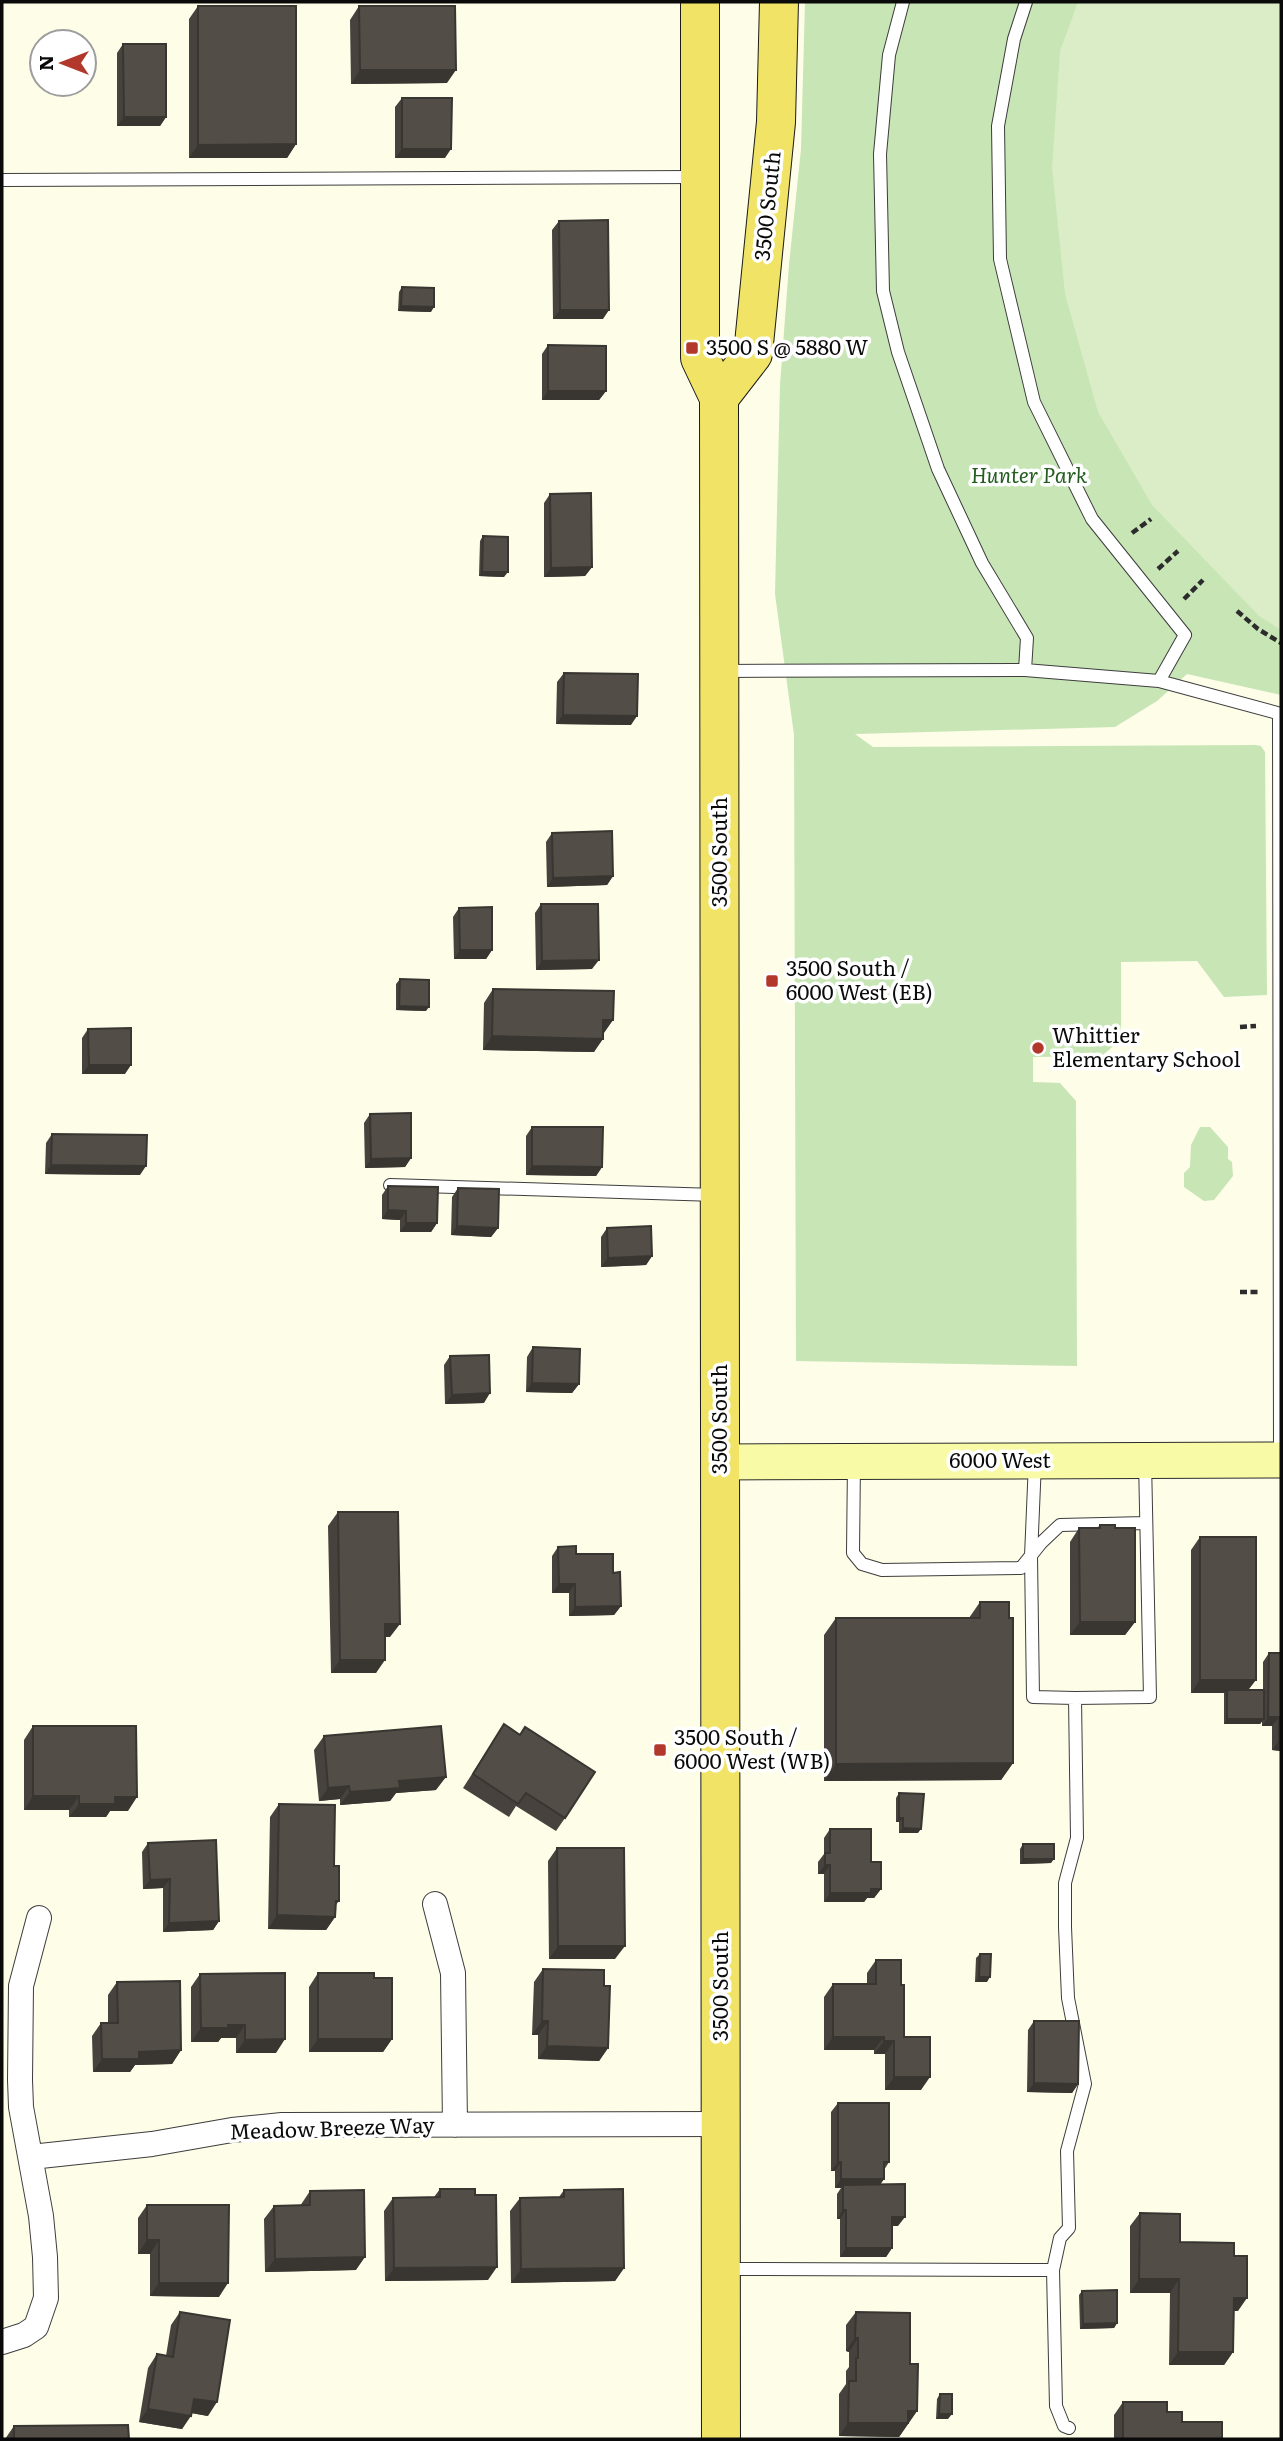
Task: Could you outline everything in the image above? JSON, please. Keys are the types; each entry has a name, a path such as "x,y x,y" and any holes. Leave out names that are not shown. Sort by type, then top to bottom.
{"main road":[{"name":"3500 South","path":"700,2 700,358 719,398 721,2439"},
{"name":"3500 South","path":"719,398 753,354 776,122 779,2"}],"street":[{"name":"6000 West","path":"720,1462 1281,1461"},
{"path":"435,1904 454,1982 455,2125"},
{"path":"2,2342 24,2335 36,2327 46,2298 44,2243 21,2107 20,2000 39,1918"},
{"name":"Meadow Breeze Way","path":"31,2157 152,2144 253,2127 282,2125 721,2124"}],"lane":[{"path":"903,2 888,55 880,154 883,291 898,352 938,469 982,564 1027,638 1024,670"},
{"path":"1026,2 1014,39 998,126 1000,259 1034,402 1045,425 1092,519 1185,635 1159,681"},
{"path":"2,180 700,177"},
{"path":"720,671 1024,670 1159,681 1280,714 1281,1461"},
{"path":"390,1185 720,1195"},
{"path":"1035,1461 1031,1556 1033,1698 1150,1697 1145,1461"},
{"path":"854,1462 853,1553 862,1564 882,1570 1021,1568 1060,1525 1146,1523"},
{"path":"1069,2428 1064,2426 1056,2406 1053,2270 1060,2238 1069,2228 1067,2151 1086,2084 1068,1998 1065,1927 1065,1883 1077,1838 1075,1698"},
{"path":"721,2269 1053,2270"}],"path":[{"path":"1237,611 1258,629 1281,643"},
{"path":"1240,1027 1261,1026"},
{"path":"1240,1292 1260,1292"}],"green space":[{"name":"Hunter Park","path":"805,2 1281,2 1281,695 1187,674 1157,701 1115,727 855,734 873,747 1256,745 1261,746 1265,752 1267,995 1224,997 1197,961 1121,962 1121,1039 1102,1056 1033,1057 1033,1082 1060,1083 1076,1101 1077,1366 796,1361 794,735 775,594 780,385 801,149"},
{"path":"1078,2 1281,2 1281,630 1259,616 1152,505 1098,412 1065,294 1052,168 1060,51"},
{"path":"1200,1127 1210,1127 1228,1147 1228,1159 1232,1162 1233,1176 1214,1200 1204,1201 1184,1187 1184,1173 1190,1167 1191,1145"}],"building":[{"path":"198,6 296,6 296,144 198,145"},
{"path":"359,6 455,6 456,70 360,70"},
{"path":"123,44 166,44 166,117 124,117"},
{"path":"402,98 452,98 451,149 402,149"},
{"path":"608,220 609,310 560,310 559,221"},
{"path":"402,287 434,288 434,307 401,306"},
{"path":"548,345 606,346 606,391 548,391"},
{"path":"591,493 592,567 551,568 550,494"},
{"path":"483,536 508,537 508,572 482,572"},
{"path":"564,673 638,674 637,716 563,715"},
{"path":"612,831 613,876 553,878 552,833"},
{"path":"541,904 598,904 599,960 542,961"},
{"path":"492,907 492,950 460,950 459,908"},
{"path":"400,979 429,980 429,1007 399,1006"},
{"path":"493,989 614,991 613,1020 603,1020 603,1039 492,1036"},
{"path":"131,1028 131,1065 89,1065 88,1029"},
{"path":"411,1113 411,1158 371,1159 370,1114"},
{"path":"532,1127 603,1127 602,1167 532,1166"},
{"path":"52,1134 147,1135 146,1166 51,1165"},
{"path":"388,1186 438,1187 437,1223 406,1223 406,1211 388,1210"},
{"path":"458,1188 499,1189 498,1228 457,1226"},
{"path":"651,1226 652,1256 608,1258 607,1228"},
{"path":"533,1347 580,1349 579,1384 532,1383"},
{"path":"489,1355 490,1393 452,1395 450,1356"},
{"path":"338,1512 398,1512 400,1624 385,1624 385,1660 340,1660"},
{"path":"1100,1525 1135,1528 1135,1622 1080,1622 1079,1528 1100,1528"},
{"path":"1200,1537 1256,1537 1256,1680 1200,1680"},
{"path":"576,1546 576,1554 613,1554 613,1573 620,1572 621,1606 575,1607 575,1584 559,1584 558,1547"},
{"path":"980,1602 1009,1602 1009,1618 1013,1618 1013,1763 836,1764 836,1618 980,1618"},
{"path":"1269,1653 1281,1653 1281,1741 1279,1717 1268,1717"},
{"path":"1227,1690 1264,1690 1264,1719 1227,1719"},
{"path":"504,1724 520,1735 525,1727 595,1772 565,1818 526,1793 518,1804 473,1774"},
{"path":"33,1726 136,1726 137,1797 115,1797 115,1804 79,1804 79,1796 33,1796"},
{"path":"441,1726 446,1777 399,1781 400,1788 350,1792 349,1786 328,1788 324,1736"},
{"path":"899,1793 924,1794 921,1829 903,1828 903,1818 899,1818"},
{"path":"279,1804 335,1805 334,1866 339,1866 339,1901 336,1901 335,1917 277,1915"},
{"path":"830,1829 871,1829 871,1862 881,1862 881,1889 871,1889 871,1893 830,1893 830,1865 825,1865 825,1853 830,1853"},
{"path":"216,1840 219,1921 169,1923 170,1879 150,1880 148,1843"},
{"path":"1023,1844 1054,1844 1054,1859 1023,1859"},
{"path":"557,1848 624,1848 625,1946 558,1946"},
{"path":"980,1954 991,1954 990,1977 979,1977"},
{"path":"876,1960 901,1960 904,2037 930,2037 930,2077 894,2077 894,2041 884,2041 884,2037 833,2037 833,1984 876,1984"},
{"path":"543,1969 604,1970 604,1986 610,1986 608,2048 547,2046 548,2021 542,2021"},
{"path":"285,1973 285,2039 245,2040 245,2025 201,2028 200,1974"},
{"path":"318,1973 374,1973 374,1978 392,1978 392,2039 318,2039"},
{"path":"180,1981 181,2050 139,2052 139,2059 102,2059 101,2023 118,2023 117,1982"},
{"path":"1034,2021 1079,2021 1078,2084 1034,2083"},
{"path":"838,2103 889,2103 889,2162 884,2162 884,2179 841,2179 841,2162 838,2162"},
{"path":"905,2184 905,2217 892,2217 892,2248 846,2248 843,2185"},
{"path":"440,2189 475,2189 475,2195 496,2195 497,2267 394,2268 393,2198 440,2197"},
{"path":"623,2189 624,2268 521,2269 520,2198 564,2197 564,2190"},
{"path":"364,2190 365,2257 275,2259 274,2206 310,2205 310,2191"},
{"path":"147,2205 229,2205 228,2283 159,2283 159,2240 147,2240"},
{"path":"1140,2213 1180,2214 1180,2242 1234,2243 1234,2256 1247,2256 1247,2298 1234,2298 1233,2352 1178,2352 1179,2279 1139,2279"},
{"path":"1117,2290 1117,2323 1083,2324 1082,2291"},
{"path":"180,2312 230,2320 217,2402 194,2399 191,2416 148,2409 157,2354 173,2357"},
{"path":"856,2312 910,2313 910,2364 918,2364 917,2411 908,2411 908,2423 848,2423 849,2381 856,2381 858,2358 858,2338 855,2338"},
{"path":"940,2394 952,2394 952,2414 939,2414"},
{"path":"1123,2402 1167,2402 1167,2412 1182,2412 1182,2422 1222,2422 1222,2439 1123,2439"},
{"path":"128,2425 129,2439 14,2439 14,2426"}],"place":[{"name":"3500 S @ 5880 W","path":"692,348"},
{"name":"3500 South / 6000 West (EB)","path":"772,981"},
{"name":"Whittier Elementary School","path":"1038,1048"},
{"name":"3500 South / 6000 West (WB)","path":"660,1750"}]}
